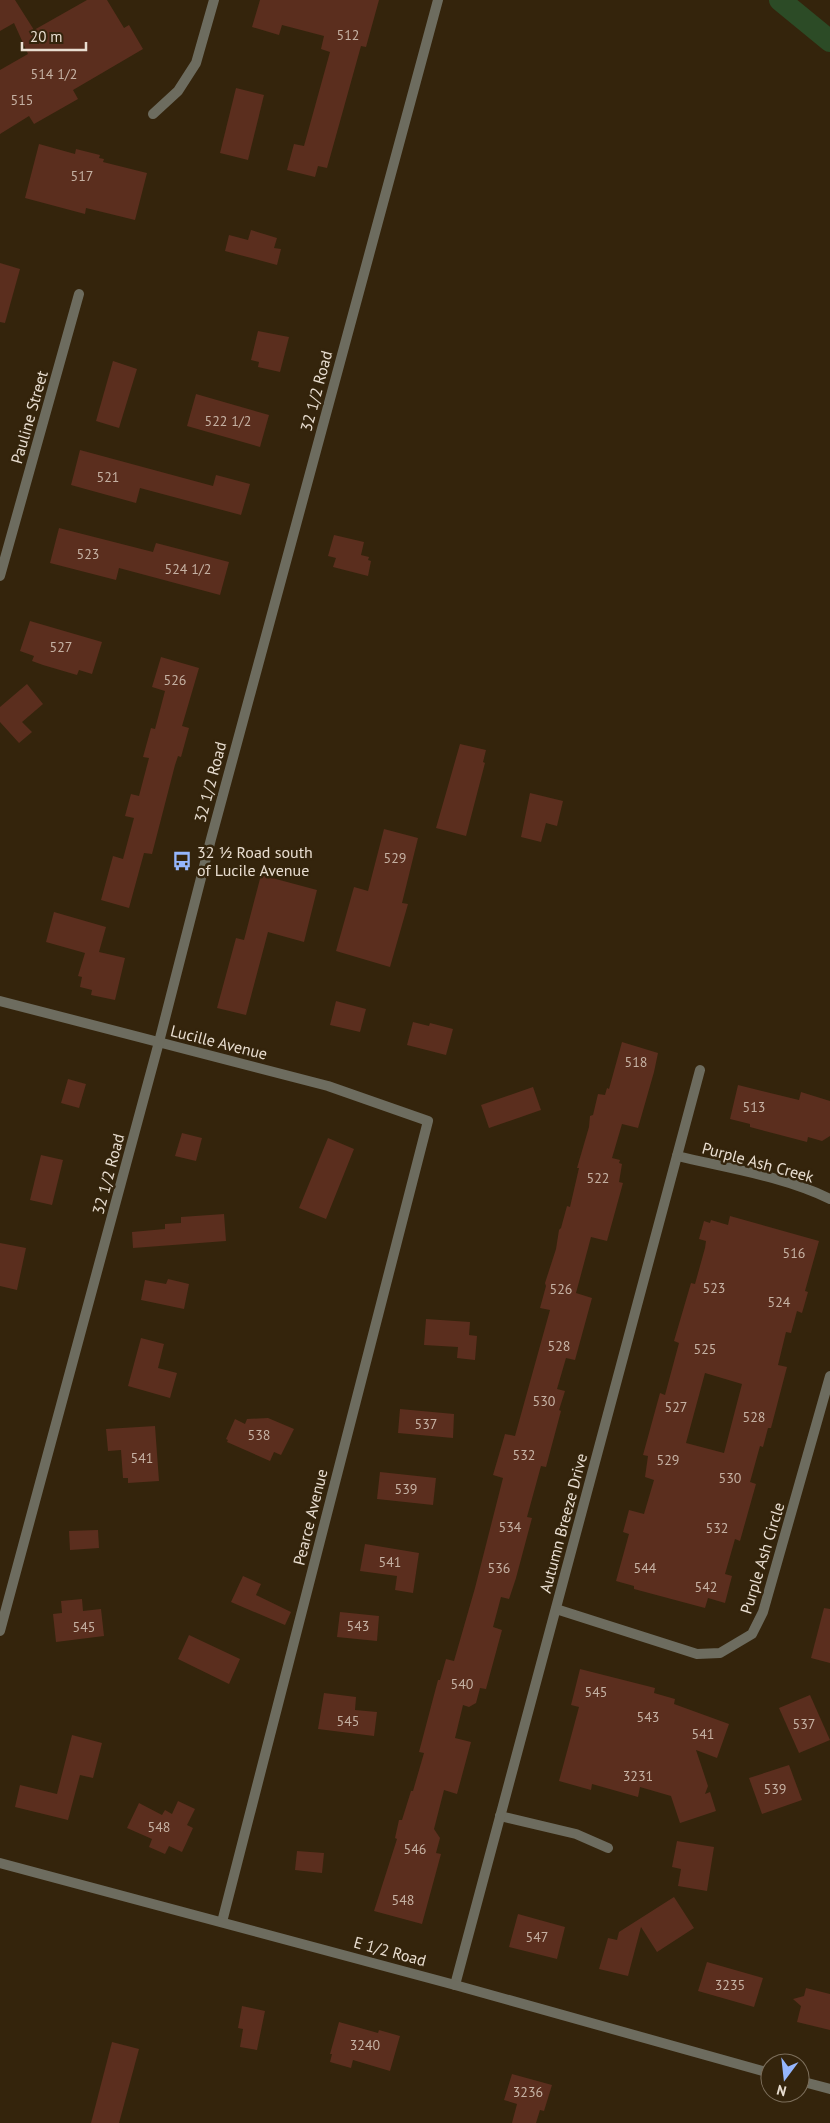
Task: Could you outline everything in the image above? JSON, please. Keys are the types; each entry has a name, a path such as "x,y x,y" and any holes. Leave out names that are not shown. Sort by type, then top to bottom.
{"street":[{"path":"153,114 178,91 196,64 214,0"},
{"name":"32 1/2 Road","path":"0,1631 159,1042 213,829 438,0"},
{"name":"Pauline Street","path":"0,576 79,294"},
{"name":"Lucille Avenue","path":"0,1001 328,1086 428,1121"},
{"name":"Autumn Breeze Drive","path":"455,1985 700,1070"},
{"name":"Pearce Avenue","path":"222,1922 428,1121"},
{"name":"Purple Ash Creek","path":"677,1156 816,1192 830,1199"},
{"name":"Purple Ash Circle","path":"556,1609 697,1654 720,1653 752,1634 763,1612 830,1376"},
{"path":"500,1816 576,1834 608,1848"},
{"name":"E 1/2 Road","path":"0,1864 455,1985 760,2070"},
{"path":"810,2084 830,2089"}],"building":[{"path":"0,0 15,0 34,30 87,0 107,0 124,28 129,25 143,49 73,90 78,99 34,124 29,116 0,134 0,70 28,54 14,23 0,31"},
{"path":"260,0 379,0 366,47 361,46 327,168 318,166 315,177 287,170 294,144 304,146 330,52 321,49 324,36 282,25 279,35 252,27"},
{"path":"236,88 264,95 248,160 220,153"},
{"path":"39,144 75,154 76,149 100,155 99,158 104,159 103,162 147,173 135,220 86,208 85,214 25,198"},
{"path":"251,230 277,238 274,248 281,249 277,265 225,251 229,235 248,240"},
{"path":"0,263 20,269 5,323 0,322"},
{"path":"258,331 289,337 280,372 258,367 259,362 251,360"},
{"path":"113,361 137,369 119,428 96,421"},
{"path":"196,394 269,415 260,447 187,426"},
{"path":"80,450 213,486 216,475 250,484 241,515 140,488 136,503 71,485"},
{"path":"59,528 153,552 156,543 229,562 220,595 119,568 116,580 50,563"},
{"path":"334,535 364,542 361,555 369,557 368,560 371,561 368,576 333,567 336,558 328,556"},
{"path":"30,621 102,642 92,674 79,670 77,675 43,665 32,661 34,656 20,651"},
{"path":"161,657 199,668 182,726 189,728 181,757 178,756 175,765 152,854 144,853 129,908 101,900 113,856 123,859 134,818 125,816 131,794 139,796 149,758 143,757 151,728 155,729 165,691 152,687"},
{"path":"27,684 43,704 22,722 32,732 19,743 0,722 0,707"},
{"path":"460,744 486,750 483,762 485,763 466,836 436,828"},
{"path":"530,793 563,801 557,826 546,823 541,842 521,837"},
{"path":"384,829 418,838 402,903 408,904 390,967 336,951 354,887 368,891"},
{"path":"261,875 317,890 304,942 268,932 246,1015 217,1008 236,938 244,940"},
{"path":"54,912 106,927 99,952 125,958 115,1000 91,995 92,990 80,987 82,977 78,976 85,953 46,942"},
{"path":"336,1001 366,1009 360,1032 330,1025"},
{"path":"413,1022 429,1026 430,1023 453,1029 446,1055 407,1045"},
{"path":"622,1042 658,1053 654,1072 638,1128 622,1124 612,1158 620,1160 619,1163 622,1164 619,1182 623,1183 607,1241 591,1237 576,1293 592,1298 575,1360 566,1358 557,1389 565,1391 559,1410 561,1411 546,1467 541,1466 527,1517 532,1518 516,1578 509,1599 501,1597 493,1627 502,1630 486,1689 480,1688 476,1703 469,1707 463,1705 455,1738 471,1742 457,1794 444,1790 434,1829 440,1838 436,1853 441,1854 422,1924 374,1911 397,1839 395,1838 399,1820 402,1820 411,1791 413,1791 424,1753 419,1752 438,1680 440,1680 446,1659 454,1661 475,1588 503,1478 493,1475 505,1434 515,1436 550,1310 540,1308 546,1286 545,1283 556,1249 559,1230 567,1206 570,1207 579,1168 577,1168 589,1127 590,1116 593,1115 598,1094 605,1095 607,1088 609,1089"},
{"path":"68,1079 86,1084 79,1108 61,1103"},
{"path":"738,1085 799,1100 801,1092 830,1101 830,1136 822,1141 808,1137 807,1142 750,1127 750,1124 730,1119"},
{"path":"533,1087 541,1110 489,1128 481,1105"},
{"path":"182,1133 202,1138 196,1161 175,1156"},
{"path":"328,1138 354,1149 326,1219 299,1208"},
{"path":"41,1155 63,1160 52,1205 30,1200"},
{"path":"224,1214 226,1241 133,1248 132,1232 165,1229 165,1224 181,1223 181,1217"},
{"path":"730,1216 819,1241 805,1291 808,1292 802,1313 797,1311 791,1333 786,1332 778,1365 787,1367 771,1428 768,1428 763,1447 760,1446 750,1482 756,1484 740,1541 735,1539 725,1574 732,1576 725,1603 708,1598 705,1608 634,1589 634,1586 616,1581 629,1534 623,1532 629,1510 644,1514 654,1480 645,1477 648,1456 643,1455 660,1393 665,1395 679,1343 674,1341 691,1283 695,1284 705,1248 706,1241 699,1239 704,1221 710,1223 711,1220 728,1225","holes":["705,1373 742,1384 724,1453 686,1443"]},
{"path":"0,1243 26,1248 17,1290 0,1286"},
{"path":"168,1279 189,1284 184,1309 141,1300 145,1280 166,1284"},
{"path":"426,1319 470,1322 469,1335 477,1336 475,1360 457,1358 458,1347 424,1345"},
{"path":"141,1338 164,1344 158,1368 177,1373 170,1398 128,1386"},
{"path":"400,1409 454,1414 453,1438 398,1433"},
{"path":"268,1418 294,1429 281,1455 274,1452 270,1461 227,1442 228,1440 226,1439 235,1419 245,1424 247,1419"},
{"path":"155,1426 159,1481 128,1483 128,1478 123,1478 121,1450 108,1451 106,1429"},
{"path":"380,1472 436,1478 433,1505 377,1499"},
{"path":"98,1530 99,1548 70,1550 69,1531"},
{"path":"365,1544 419,1553 413,1593 395,1590 397,1576 360,1571"},
{"path":"243,1576 261,1584 256,1595 291,1612 285,1625 231,1602"},
{"path":"82,1599 83,1611 101,1609 104,1636 56,1642 53,1614 62,1613 61,1601"},
{"path":"824,1608 830,1609 830,1663 811,1658"},
{"path":"340,1612 379,1616 377,1641 337,1637"},
{"path":"189,1635 240,1659 229,1684 178,1659"},
{"path":"580,1669 655,1688 654,1693 675,1699 674,1704 729,1724 717,1758 696,1750 708,1786 705,1794 710,1792 716,1811 680,1823 671,1796 640,1787 638,1797 592,1784 591,1790 559,1781 579,1707 571,1705"},
{"path":"324,1693 356,1697 355,1710 377,1712 374,1736 318,1729"},
{"path":"810,1695 830,1740 799,1753 779,1708"},
{"path":"72,1735 102,1743 93,1778 80,1775 68,1820 15,1807 20,1785 57,1794"},
{"path":"789,1765 802,1800 762,1814 749,1778"},
{"path":"178,1801 195,1809 187,1825 193,1828 182,1852 169,1846 165,1854 149,1847 152,1839 127,1828 139,1803 162,1815 165,1810 172,1814"},
{"path":"677,1841 714,1847 707,1891 678,1886 681,1869 672,1867"},
{"path":"297,1851 324,1853 322,1873 295,1870"},
{"path":"674,1897 694,1928 657,1952 641,1927 628,1976 599,1969 608,1938 617,1940 619,1932"},
{"path":"518,1914 565,1927 557,1959 509,1947"},
{"path":"707,1962 763,1978 754,2007 698,1991"},
{"path":"806,1988 830,1994 830,2030 797,2022 801,2006 793,1999 804,1996"},
{"path":"242,2006 265,2011 257,2050 240,2047 243,2029 238,2028"},
{"path":"339,2022 378,2033 379,2030 400,2036 390,2071 353,2060 351,2068 330,2062 332,2054 330,2054"},
{"path":"112,2042 139,2049 119,2123 91,2123"},
{"path":"512,2074 552,2085 544,2111 540,2110 536,2123 512,2123 517,2104 504,2100"}],"waterway":[{"path":"780,0 830,41"}],"place":[{"name":"32 ½ Road south of Lucile Avenue","path":"182,861"}]}
